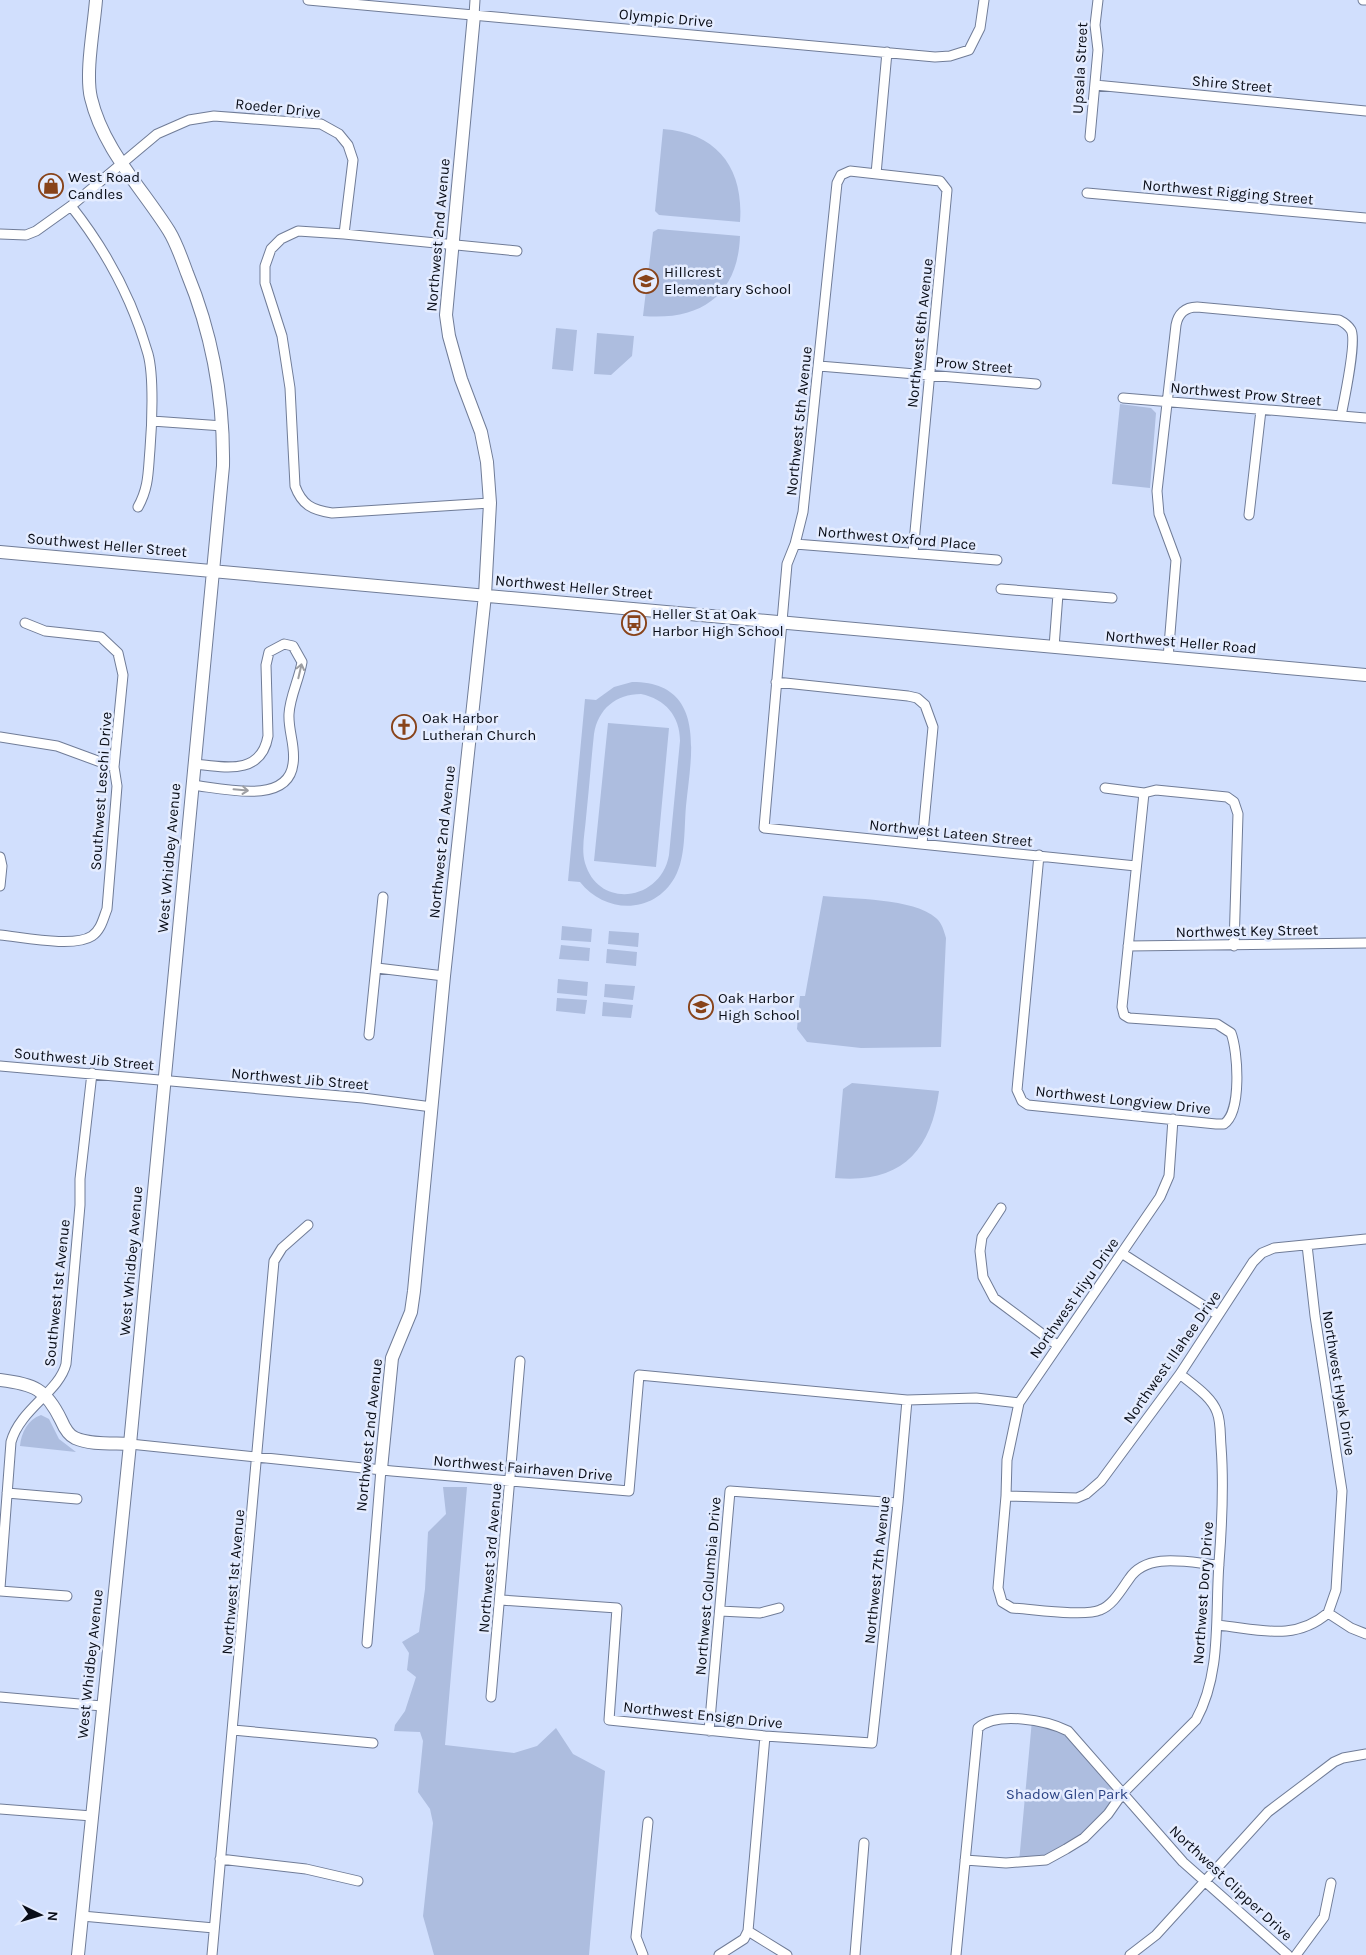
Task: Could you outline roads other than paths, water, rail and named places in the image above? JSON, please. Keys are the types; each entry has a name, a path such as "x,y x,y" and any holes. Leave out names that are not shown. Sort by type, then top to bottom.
{"street":[{"name":"West Whidbey Avenue","path":"78,1955 165,1080 223,466 224,426 219,379 202,309 171,234 103,136 90,97 96,0"},
{"name":"Olympic Drive","path":"308,0 935,56 950,56 969,50 980,28 984,0"},
{"path":"474,15 475,0"},
{"name":"Upsala Street","path":"1090,137 1098,50 1095,25 1098,0"},
{"name":"Northwest 2nd Avenue","path":"367,1643 392,1358 412,1305 444,976 485,595 490,504 487,462 481,432 461,379 449,336 446,315 474,15"},
{"path":"876,174 887,52"},
{"name":"Shire Street","path":"1095,85 1366,111"},
{"name":"Roeder Drive","path":"0,234 26,235 36,231 71,206 157,134 189,120 214,116 321,124 339,134 348,145 353,160 344,234"},
{"name":"Northwest 5th Avenue","path":"764,828 787,564 795,544 803,512 838,179 850,170 876,174"},
{"name":"Northwest 6th Avenue","path":"876,174 940,181 947,190 912,553"},
{"name":"Northwest Rigging Street","path":"1088,193 1366,218"},
{"path":"71,206 93,234 112,268 149,355 152,421 147,492 138,507"},
{"path":"490,504 332,513 313,509 300,499 294,486 290,388 282,336 265,283 265,266 271,249 282,239 298,232 344,234 517,251"},
{"path":"1168,658 1176,560 1160,514 1158,491 1177,320 1184,310 1197,307 1338,320 1345,324 1351,330 1353,342 1341,416"},
{"name":"Prow Street","path":"819,366 1036,384"},
{"name":"Northwest Prow Street","path":"1123,398 1366,418"},
{"path":"1249,515 1261,410"},
{"path":"152,421 224,426"},
{"name":"Northwest Oxford Place","path":"795,544 996,560"},
{"name":"Southwest Heller Street","path":"0,552 212,570"},
{"name":"Northwest Heller Street","path":"212,570 993,641"},
{"path":"1001,589 1112,598"},
{"path":"1054,647 1058,594"},
{"name":"Southwest Leschi Drive","path":"0,935 72,941 92,935 101,926 107,909 116,805 117,775 114,767 123,675 118,654 102,637 45,631 24,623"},
{"name":"Northwest Heller Road","path":"993,641 1366,675"},
{"path":"192,785 265,792 284,783 291,774 293,751 288,729 290,700 302,662 293,646 284,644 269,652 266,665 268,736 266,745 257,759 233,768 195,764"},
{"path":"776,682 908,696 917,698 925,705 933,727 922,844"},
{"path":"0,737 57,746 114,767"},
{"path":"1105,788 1144,793 1156,790 1227,798 1235,805 1238,814 1234,946"},
{"path":"1128,946 1144,793"},
{"name":"Northwest Lateen Street","path":"764,828 1136,866"},
{"name":"Northwest Longview Drive","path":"1039,855 1017,1090 1019,1096 1028,1105 1035,1107 1224,1124 1230,1120 1235,1102 1235,1043 1231,1033 1216,1024 1139,1019 1124,1015 1122,1007 1128,946"},
{"path":"0,858 2,866 0,886"},
{"path":"369,1034 383,896"},
{"name":"Northwest Key Street","path":"1128,946 1366,943"},
{"path":"376,968 444,976"},
{"name":"Southwest Jib Street","path":"0,1066 165,1080"},
{"name":"Southwest 1st Avenue","path":"0,1590 11,1442 15,1430 44,1394 58,1381 66,1364 80,1205 80,1179 92,1073"},
{"name":"Northwest Jib Street","path":"165,1080 363,1098 432,1107"},
{"name":"Northwest Hiyu Drive","path":"1173,1119 1166,1185 1123,1254 1057,1345 1019,1404 1008,1453 998,1588 1002,1602 1012,1608 1084,1613 1100,1611 1111,1603 1141,1566 1169,1561 1219,1565"},
{"path":"1001,1208 982,1237 980,1251 983,1277 994,1298 1057,1345"},
{"name":"Northwest 1st Avenue","path":"212,1955 258,1457 274,1261 282,1248 308,1225"},
{"name":"Northwest Illahee Drive","path":"1006,1496 1067,1500 1086,1494 1101,1481 1180,1374 1253,1262 1262,1253 1274,1248 1366,1240"},
{"name":"Northwest Hyak Drive","path":"1307,1244 1316,1326 1342,1492 1336,1590 1328,1614"},
{"path":"1123,1254 1218,1315"},
{"name":"Northwest 3rd Avenue","path":"491,1697 501,1600 520,1361"},
{"name":"Northwest Dory Drive","path":"966,1860 1006,1862 1046,1860 1084,1838 1108,1814 1122,1794 1196,1720 1204,1705 1217,1625 1222,1528 1222,1461 1217,1412 1206,1396 1180,1374"},
{"name":"Northwest Fairhaven Drive","path":"130,1444 629,1491 639,1375 907,1400 976,1398 1019,1404"},
{"path":"0,1380 34,1386 53,1404 65,1429 72,1436 84,1440 130,1444"},
{"name":"Northwest 7th Avenue","path":"872,1743 898,1503 907,1400"},
{"name":"Northwest Columbia Drive","path":"709,1731 730,1491 898,1503"},
{"path":"8,1494 77,1499"},
{"path":"0,1590 68,1596"},
{"name":"Northwest Ensign Drive","path":"501,1600 617,1608 609,1720 766,1736 872,1743"},
{"path":"720,1611 760,1612 780,1608"},
{"path":"1217,1625 1287,1632 1315,1624 1328,1614 1351,1628 1366,1634"},
{"path":"0,1697 102,1706"},
{"name":"Northwest Clipper Drive","path":"956,1955 978,1728 985,1722 994,1720 1041,1720 1068,1731 1183,1862 1288,1955"},
{"path":"233,1730 373,1743"},
{"path":"719,1955 744,1939 748,1931 766,1736"},
{"path":"1130,1955 1156,1935 1268,1812 1334,1762 1343,1758 1366,1754"},
{"path":"0,1809 92,1816"},
{"path":"643,1955 636,1938 648,1822"},
{"path":"855,1955 864,1843"},
{"path":"220,1858 306,1869 358,1881"},
{"path":"1296,1955 1324,1917 1331,1884"},
{"path":"82,1916 214,1928"},
{"path":"748,1931 787,1955"}],"place":[{"name":"West Road Candles","path":"51,186"},
{"name":"Hillcrest Elementary School","path":"646,281"},
{"name":"Heller St at Oak Harbor High School","path":"634,623"},
{"name":"Oak Harbor Lutheran Church","path":"404,727"},
{"name":"Oak Harbor High School","path":"701,1007"}],"park label":[{"name":"Shadow Glen Park","path":"1067,1794"}]}
